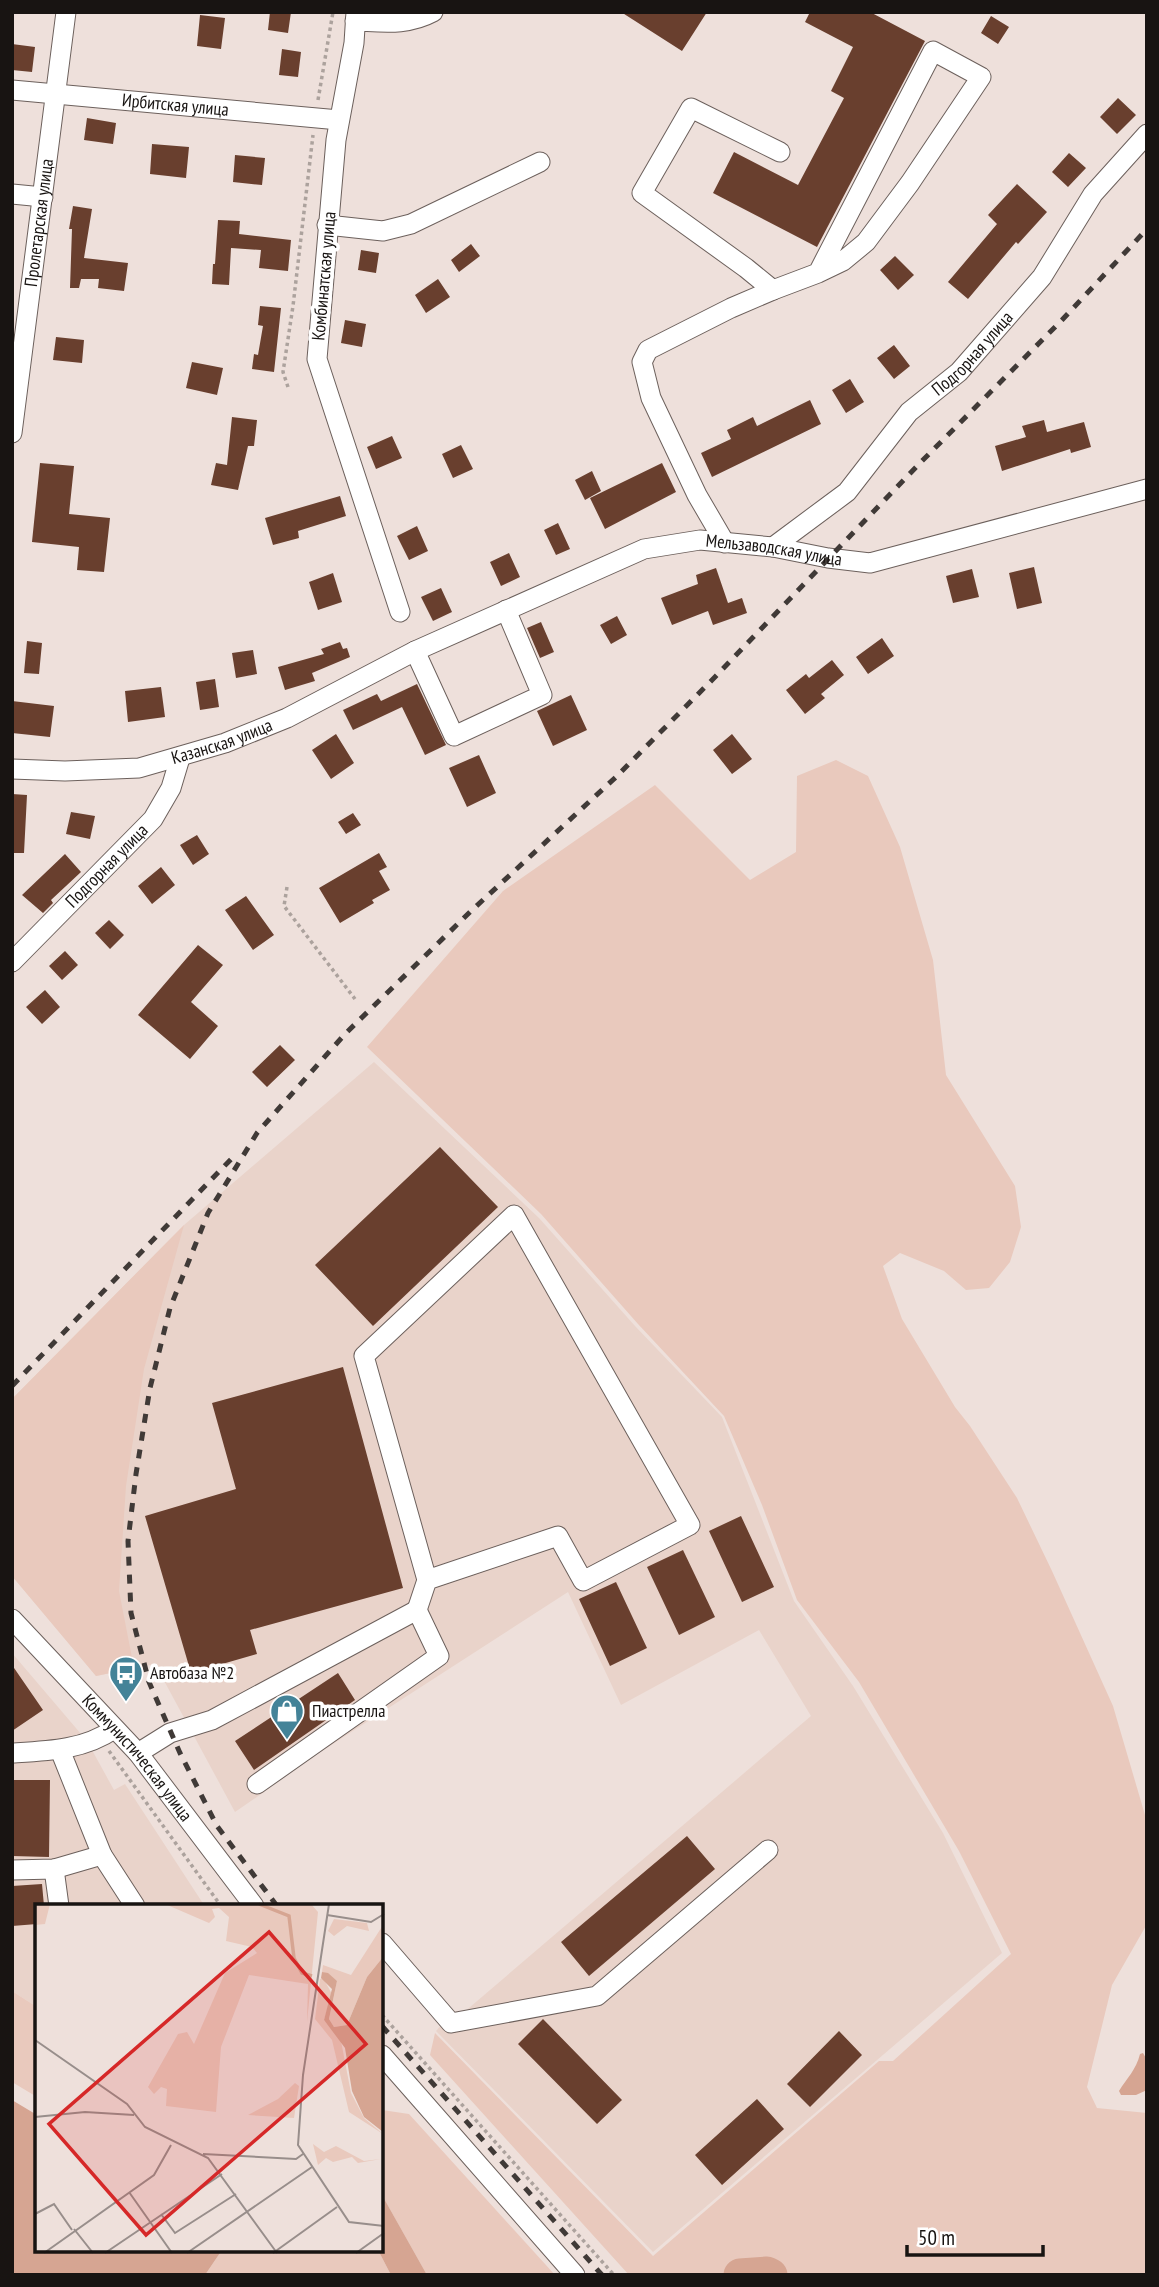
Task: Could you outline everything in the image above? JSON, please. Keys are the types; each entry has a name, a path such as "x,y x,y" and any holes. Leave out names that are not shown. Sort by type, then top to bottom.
{"street":[{"name":"Пролетарская улица","path":"12,433 66,12"},
{"path":"356,16 403,23 433,12"},
{"name":"Комбинатская улица","path":"356,16 354,43 339,120 327,225 317,359 400,612"},
{"path":"725,542 697,495 651,398 642,362 648,350 731,308 818,273 843,261 866,242 910,183 981,77 933,51 818,273"},
{"name":"Ирбитская улица","path":"12,90 339,120"},
{"path":"773,290 747,268 642,193 691,108 780,152"},
{"name":"Подгорная улица","path":"773,547 847,492 909,412 959,372 1042,277 1093,194 1147,134"},
{"path":"327,225 383,231 411,224 540,162"},
{"path":"12,194 43,197"},
{"name":"Мельзаводская улица","path":"415,651 644,548 700,540 773,547 870,563 1147,489"},
{"path":"415,651 454,736 542,695 506,611"},
{"name":"Казанская улица","path":"12,769 65,771 139,768 180,758 287,718 415,651"},
{"name":"Подгорная улица","path":"12,962 153,818 171,788 180,758"},
{"path":"257,1784 439,1656 417,1611 427,1580 364,1356 514,1215 690,1525 583,1581 558,1536 427,1580"},
{"path":"138,1753 170,1733 212,1720 417,1611"},
{"name":"Коммунистическая улица","path":"12,1619 138,1753 252,1904"},
{"path":"12,1753 60,1750 100,1739 114,1729"},
{"path":"60,1750 102,1855 134,1904"},
{"path":"383,1944 451,2023 597,1996 768,1850"},
{"path":"12,1870 54,1869 102,1855"},
{"path":"54,1869 59,1904"},
{"path":"383,2056 575,2275"}],"path":[{"path":"288,387 283,372 314,117 332,12"},
{"path":"286,887 284,906 355,999"},
{"path":"128,1778 220,1904"},
{"path":"383,2016 614,2275"}],"shaded area":[{"path":"836,760 868,776 900,847 933,960 946,1075 1015,1186 1021,1227 1010,1262 989,1288 966,1290 944,1271 900,1253 883,1266 902,1319 955,1407 1017,1498 1052,1571 1113,1706 1145,1815 1147,1924 1112,1985 1087,2087 1097,2108 1147,2113 1147,2275 629,2275 430,2055 435,2033 653,2256 879,2061 893,2061 1011,1954 959,1851 859,1682 797,1600 762,1505 724,1416 541,1214 367,1047 503,891 655,785 750,880 796,852 797,776"},
{"path":"374,1062 539,1218 635,1326 722,1417 794,1601 853,1686 943,1833 1002,1953 653,2252 436,2031 450,2015 456,2019 811,1716 759,1630 621,1705 568,1592 263,1789 264,1792 235,1812 155,1664 96,1676 12,1576 12,1399 184,1225"},
{"path":"184,1225 144,1369 126,1486 119,1591 134,1668 96,1676 12,1576 12,1399"},
{"path":"12,1653 87,1741 114,1790 125,1784 203,1904 35,1904 35,2006 12,1991"},
{"path":"12,1991 35,2006 35,2096 12,2082"},
{"path":"1143,2053 1147,2060 1147,2090 1136,2095 1121,2095 1119,2091"},
{"path":"12,2100 35,2114 35,2252 221,2252 205,2275 12,2275"},
{"path":"383,2110 409,2114 555,2275 427,2275 383,2197"},
{"path":"383,2197 427,2275 391,2275 379,2252 383,2252"},
{"path":"221,2252 379,2252 391,2275 205,2275"}],"building":[{"path":"270,12 291,12 288,33 268,30"},
{"path":"621,12 707,12 682,51"},
{"path":"810,12 870,12 925,41 817,247 713,193 734,152 798,185 844,98 831,91 853,47 805,22"},
{"path":"200,15 225,18 221,49 197,46"},
{"path":"991,16 1009,27 998,44 981,33"},
{"path":"12,44 35,47 32,72 12,70"},
{"path":"282,49 301,52 298,77 279,75"},
{"path":"1118,98 1136,115 1117,134 1100,117"},
{"path":"87,118 116,123 113,144 84,140"},
{"path":"152,144 189,147 186,178 150,174"},
{"path":"1069,153 1086,168 1068,187 1052,172"},
{"path":"235,155 265,158 262,185 233,182"},
{"path":"1017,184 1047,212 1018,244 1016,242 968,299 948,282 997,224 988,215"},
{"path":"73,206 92,209 84,258 128,263 124,291 98,288 99,279 81,279 79,288 70,288 72,229 69,229"},
{"path":"218,220 240,221 239,234 291,240 288,271 259,268 261,250 231,248 229,285 212,284"},
{"path":"471,244 480,256 459,272 451,260"},
{"path":"361,250 379,253 376,273 358,270"},
{"path":"895,256 914,275 898,290 880,270"},
{"path":"438,279 450,297 426,313 415,295"},
{"path":"260,306 281,308 274,372 252,369 254,354 258,355 263,326 258,325"},
{"path":"345,320 366,324 362,347 341,343"},
{"path":"56,337 84,340 82,363 53,360"},
{"path":"894,345 910,366 894,379 877,358"},
{"path":"192,362 223,368 217,395 186,388"},
{"path":"850,379 864,402 846,413 832,390"},
{"path":"810,400 821,424 712,477 701,453 731,439 727,430 753,417 757,426"},
{"path":"232,417 257,420 254,446 248,446 238,490 211,485 216,463 227,465"},
{"path":"1044,420 1047,432 1084,422 1091,447 1071,453 1070,449 1002,471 995,446 1026,437 1022,426"},
{"path":"392,436 402,458 376,469 367,447"},
{"path":"461,445 473,469 453,478 442,454"},
{"path":"40,463 74,466 69,514 110,518 104,572 77,570 79,547 32,542"},
{"path":"662,463 676,492 605,529 590,498"},
{"path":"592,471 601,491 585,500 575,480"},
{"path":"340,496 346,516 298,531 299,538 273,545 265,518"},
{"path":"558,523 570,549 556,555 544,530"},
{"path":"417,526 428,551 409,560 397,536"},
{"path":"509,553 520,577 501,586 490,562"},
{"path":"1034,567 1042,603 1017,609 1009,573"},
{"path":"716,568 728,603 742,598 747,613 713,625 708,611 672,625 661,598 698,584 696,575"},
{"path":"972,569 979,597 953,603 946,576"},
{"path":"333,573 342,602 318,610 309,582"},
{"path":"441,588 452,612 433,621 421,597"},
{"path":"617,616 627,635 611,644 600,625"},
{"path":"541,622 554,652 540,658 527,628"},
{"path":"882,638 894,656 868,674 856,657"},
{"path":"27,641 42,643 39,674 24,673"},
{"path":"340,642 343,649 347,648 350,657 312,673 315,681 285,690 278,667 324,654 321,649"},
{"path":"253,650 257,674 236,678 232,653"},
{"path":"832,660 844,675 821,694 825,698 805,714 786,690 806,674 809,678"},
{"path":"215,679 219,707 200,710 196,682"},
{"path":"417,684 446,745 425,755 402,707 353,730 343,710 377,694 381,701"},
{"path":"161,687 165,717 128,722 125,691"},
{"path":"571,695 587,730 553,746 537,711"},
{"path":"12,701 54,706 50,737 12,733"},
{"path":"336,734 354,763 331,779 312,750"},
{"path":"732,734 752,759 732,774 713,750"},
{"path":"479,755 496,793 467,807 449,768"},
{"path":"12,794 27,795 24,853 12,853"},
{"path":"71,812 95,816 90,839 66,834"},
{"path":"353,813 361,825 346,834 338,822"},
{"path":"197,835 209,854 193,865 180,845"},
{"path":"379,853 387,867 379,871 390,890 340,923 319,888"},
{"path":"65,854 81,872 51,900 53,903 43,913 22,895"},
{"path":"161,867 175,885 152,904 138,886"},
{"path":"246,896 274,935 253,950 225,910"},
{"path":"109,920 124,935 110,949 95,933"},
{"path":"198,945 223,965 191,1002 218,1026 190,1059 138,1015"},
{"path":"65,951 78,965 62,980 49,966"},
{"path":"45,990 60,1007 42,1024 26,1007"},
{"path":"280,1045 295,1060 267,1087 252,1072"},
{"path":"440,1147 498,1207 373,1326 315,1265"},
{"path":"343,1367 403,1588 250,1630 257,1654 191,1673 145,1516 236,1489 212,1403"},
{"path":"741,1516 774,1587 742,1602 709,1531"},
{"path":"683,1550 715,1617 679,1635 647,1567"},
{"path":"616,1582 647,1648 610,1666 579,1599"},
{"path":"12,1665 43,1710 12,1731"},
{"path":"338,1673 355,1700 254,1770 235,1741"},
{"path":"12,1780 50,1780 49,1857 12,1856"},
{"path":"687,1836 715,1869 589,1976 561,1942"},
{"path":"42,1884 44,1904 35,1904 35,1924 12,1926 12,1886"},
{"path":"543,2019 622,2100 597,2124 518,2044"},
{"path":"839,2031 862,2055 810,2107 787,2084"},
{"path":"757,2099 784,2129 722,2185 695,2155"}],"waterway":[{"path":"740,2275 771,2275"}],"railway":[{"path":"276,1904 217,1826 180,1753 149,1682 131,1613 128,1541 150,1388 170,1308 208,1213 257,1133 345,1034 470,912 616,777 1062,320 1147,229"},
{"path":"12,1386 237,1153"},
{"path":"383,2027 602,2275"}],"place":[{"name":"Автобаза №2","path":"126,1703"},
{"name":"Пиастрелла","path":"287,1741"}]}
